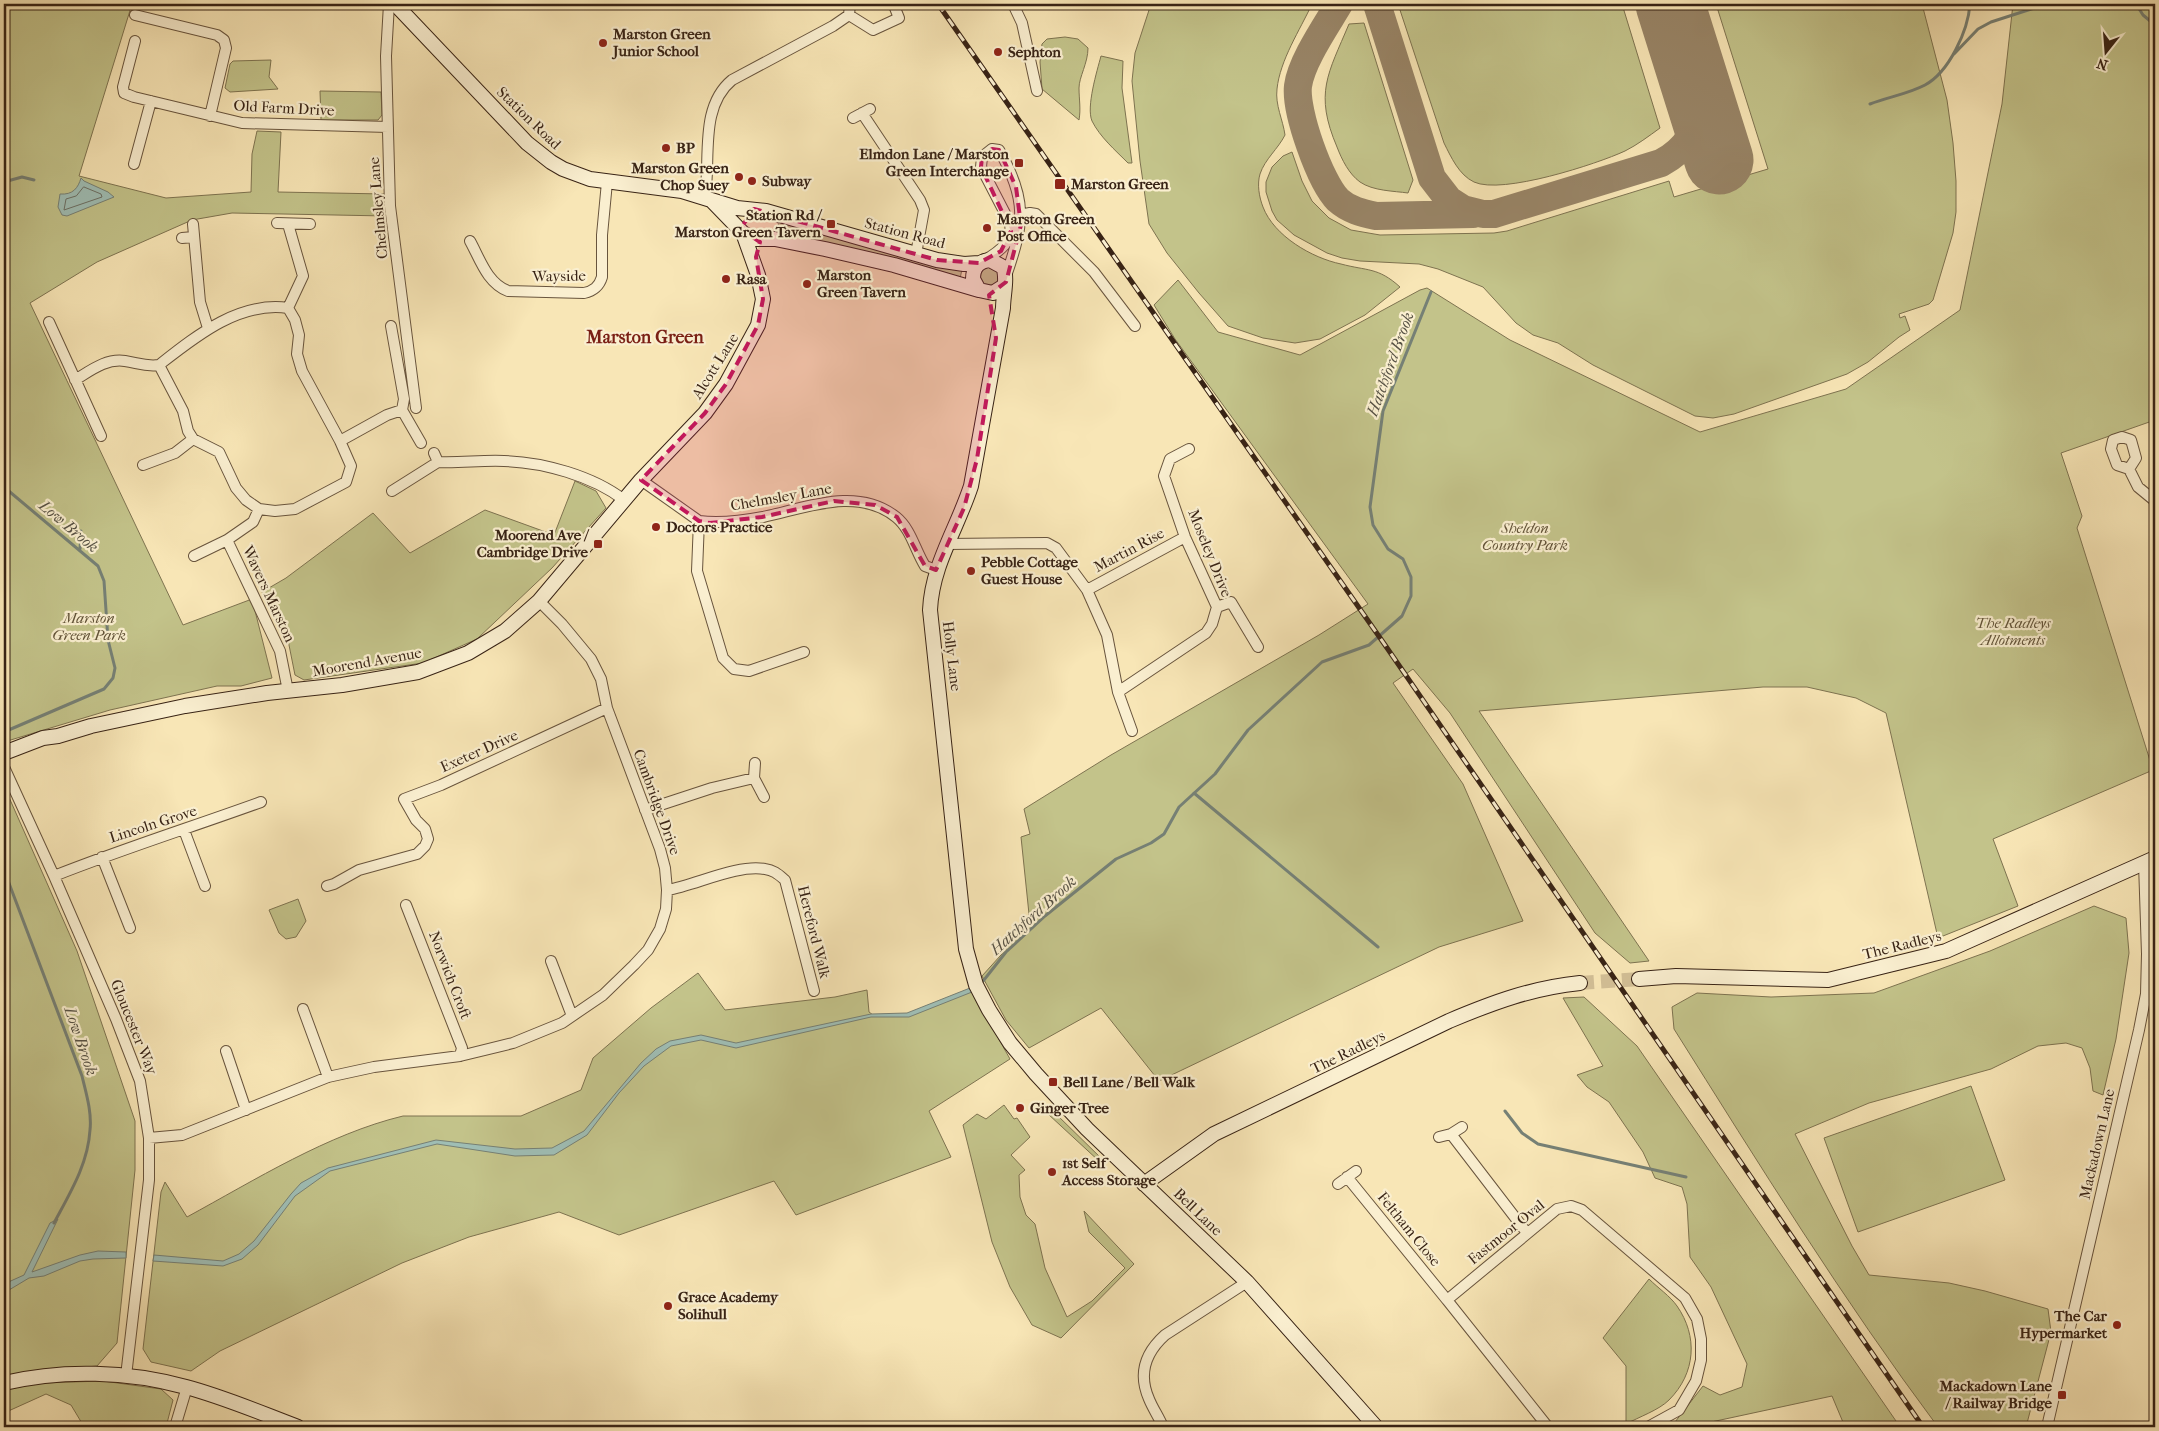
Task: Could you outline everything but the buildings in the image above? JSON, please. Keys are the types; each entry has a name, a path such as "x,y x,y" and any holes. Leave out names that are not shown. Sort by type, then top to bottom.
{"street":[{"name":"Chelmsley Lane","path":"389,4 386,56 390,206 416,408"},
{"name":"Station Road","path":"395,4 528,143 551,162 563,169 590,179 682,191 737,208 760,210 916,254 964,264 982,262"},
{"path":"849,15 850,4"},
{"path":"1013,4 1022,23 1037,91"},
{"path":"849,15 873,30 899,18 895,8"},
{"path":"135,15 217,35 224,40 226,48 210,116"},
{"path":"705,197 712,113 719,92 732,80 833,26 849,15"},
{"name":"Old Farm Drive","path":"135,40 123,87 124,93 151,102 242,123 388,127"},
{"path":"134,164 151,102"},
{"path":"862,113 920,200 924,210 916,254"},
{"path":"982,262 1001,251 1009,240 1011,231 1010,222 981,167 982,157 992,149 999,150 1016,187 1021,225 1018,242 1005,281 993,293 982,292"},
{"name":"Wayside","path":"470,241 493,283 500,288 508,291 584,294 590,292 600,283 602,277 602,235 607,182"},
{"name":"Station Road","path":"705,197 752,239 767,239 825,248 894,265 982,292"},
{"path":"760,210 774,221 773,231 758,249 756,257 758,275 741,231 746,216 760,210"},
{"path":"1020,215 1030,212 1036,214 1094,272 1135,326"},
{"path":"277,223 310,224"},
{"path":"193,224 200,302 208,328"},
{"path":"288,224 303,276 288,308"},
{"path":"182,238 194,236"},
{"path":"982,262 995,260 1000,263 1004,267 1005,281"},
{"name":"Holly Lane","path":"982,262 974,269 972,279 991,302 995,316 996,338"},
{"name":"Alcott Lane","path":"641,480 705,413 726,384 758,325 763,299 758,275"},
{"name":"Holly Lane","path":"979,991 966,949 930,610 931,589 936,570 964,508 971,486 996,338 1003,308 1005,281"},
{"path":"75,380 104,363 114,360 124,360 146,367 160,365 208,328 234,315 274,306 288,308"},
{"path":"160,365 183,411 188,431 193,439 219,452 236,488 246,500 259,509 275,511 294,509 346,482 351,466 340,441 302,371 297,354 299,334 295,320 288,308"},
{"path":"49,322 101,436"},
{"path":"391,326 404,400 402,410 420,443"},
{"path":"340,441 387,415 402,410"},
{"path":"142,465 175,452 193,439"},
{"name":"Moseley Drive","path":"1118,692 1206,633 1212,624 1216,606 1185,537 1164,476 1170,459 1189,449"},
{"path":"392,492 436,457 516,462 556,470 609,488 624,500"},
{"path":"2130,468 2138,487 2155,501"},
{"path":"641,480 698,521 697,571 723,658 734,669 749,670 804,652"},
{"name":"Moorend Avenue","path":"9,751 32,748 58,736 92,726 185,706 418,672 468,653 490,641 521,618 538,601 641,480"},
{"name":"Chelmsley Lane","path":"698,521 728,522 762,517 834,501 854,501 875,505 897,517 913,540 925,566 936,570"},
{"name":"Wavers Marston","path":"194,556 228,540 253,522 259,509"},
{"name":"Martin Rise","path":"1087,590 1185,537"},
{"name":"Wavers Marston","path":"228,540 280,651 288,691"},
{"path":"947,544 1047,543 1056,548 1087,590 1107,635 1118,692 1132,731"},
{"name":"Cambridge Drive","path":"149,1138 182,1135 328,1077 374,1067 460,1056 513,1043 562,1023 603,994 648,950 660,928 666,909 665,868 607,708 601,679 591,659 562,624 538,601"},
{"path":"1216,606 1232,602 1258,647"},
{"name":"Exeter Drive","path":"327,886 359,870 418,854 428,839 424,829 416,820 404,799 441,785 607,708"},
{"path":"755,763 754,778 764,797"},
{"name":"Gloucester Way","path":"4,768 54,876 116,1019 140,1081 149,1138 149,1180 126,1376"},
{"path":"645,810 712,788 754,778"},
{"name":"Lincoln Grove","path":"54,876 152,839 184,830 261,802"},
{"path":"184,830 205,886"},
{"path":"102,857 130,928"},
{"name":"The Radleys","path":"1639,979 1676,976 1828,980 1946,951 2149,861"},
{"name":"Mackadown Lane","path":"2047,1427 2146,994 2149,861"},
{"name":"Hereford Walk","path":"667,890 687,886 731,871 764,868 774,872 785,880 814,991"},
{"name":"Norwich Croft","path":"406,905 462,1048 460,1056"},
{"path":"551,961 572,1016"},
{"name":"The Radleys","path":"1144,1184 1214,1134 1449,1021 1487,1005 1527,992 1580,983"},
{"name":"Bell Lane","path":"979,991 1010,1044 1054,1095 1247,1282 1376,1427"},
{"path":"303,1009 328,1077"},
{"path":"226,1051 246,1110"},
{"path":"1439,1137 1451,1134 1462,1127"},
{"path":"1451,1134 1527,1233"},
{"path":"1338,1184 1356,1171"},
{"name":"Feltham Close","path":"1347,1177 1447,1300"},
{"name":"Fastmoor Oval","path":"1447,1300 1557,1209 1571,1206 1582,1210 1685,1298 1697,1319 1701,1339 1701,1360 1696,1381 1679,1410 1662,1423 1648,1427"},
{"path":"1163,1427 1148,1399 1143,1381 1148,1356 1156,1343 1165,1335 1247,1282"},
{"path":"1447,1300 1548,1427"},
{"path":"4,1383 58,1376 126,1376 187,1387 298,1427"},
{"path":"175,1427 187,1387"}],"highlighted area":[{"path":"992,149 999,150 1004,158 1016,187 1021,225 1006,282 989,295 996,338 977,459 964,508 936,570 925,566 897,517 875,505 834,501 762,517 710,523 699,521 641,480 705,413 726,384 758,325 763,299 756,257 760,242 740,229 754,209 937,260 979,263 1001,251 1011,231 981,167 982,157"}],"green space":[{"name":"Marston Green Park","path":"4,4 132,4 79,176 166,198 251,192 252,154 257,131 281,132 278,192 385,194 386,216 232,213 192,220 97,262 30,303 183,625 252,599 272,678 241,686 217,686 110,710 4,742"},
{"path":"1151,4 1312,4 1286,56 1279,78 1277,101 1285,135 1262,169 1259,182 1260,195 1268,218 1295,244 1318,257 1379,273 1400,287 1365,315 1320,339 1295,343 1263,338 1228,326 1167,253 1149,224 1132,81 1135,53"},
{"path":"1398,4 1622,4 1660,128 1625,151 1572,170 1527,181 1505,184 1487,185 1474,182 1460,170 1444,143"},
{"path":"1716,4 1922,4 1947,100 1953,143 1956,212 1953,233 1933,300 1929,304 1899,314 1900,318 1905,316 1910,330 1868,362 1847,374 1734,414 1713,418 1695,416 1593,365 1558,343 1533,335 1516,323 1483,287 1438,269 1419,264 1360,261 1327,253 1294,235 1277,220 1272,211 1266,192 1266,182 1272,167 1283,156 1292,152 1302,181 1312,201 1329,218 1351,230 1380,235 1494,233 1507,231 1669,181 1674,197 1768,169"},
{"name":"Sheldon Country Park","path":"2013,4 2155,4 2155,420 2061,453 2082,516 2077,528 2153,770 1993,839 2018,906 1938,938 1886,713 1856,698 1807,687 1763,687 1479,711 1649,961 1630,963 1595,933 1450,713 1413,669 1393,683 1463,784 1523,921 1439,947 1159,1081 1101,1008 1029,1048 1006,1020 982,976 1019,935 1029,914 1021,837 1030,834 1024,809 1111,755 1319,635 1368,604 1175,339 1154,305 1178,280 1218,332 1300,355 1427,288 1510,340 1700,432 1846,389 1960,310 2002,104"},
{"path":"1364,23 1413,180 1408,193 1371,187 1356,179 1344,162 1330,128 1325,98 1330,71 1349,24"},
{"path":"1065,37 1078,39 1088,48 1087,59 1079,84 1079,120 1042,89 1040,62 1042,44 1047,39"},
{"path":"1101,56 1123,61 1122,88 1132,163 1128,163 1108,143 1099,132 1090,115 1091,98"},
{"path":"271,60 269,77 278,89 230,92 225,88 230,64 233,61"},
{"path":"320,91 381,92 382,115 378,120 321,120"},
{"path":"778,222 917,258 949,269 962,269 960,279 777,237 779,230"},
{"path":"985,265 999,271 999,281 994,287 983,287 978,273"},
{"path":"575,481 596,491 606,508 552,568 477,639 423,663 304,680 295,675 288,640 262,592 286,578 373,513 410,553 485,510 554,535"},
{"path":"4,786 77,951 135,1121 135,1170 117,1343 97,1366 34,1372 4,1379"},
{"path":"298,899 306,921 296,937 286,939 279,933 269,910"},
{"path":"2094,906 2126,918 2129,953 2116,1039 2103,1095 2093,1091 2090,1068 2082,1048 2066,1043 2038,1046 1991,1069 1869,1103 1795,1134 1852,1246 1869,1275 1949,1283 2048,1309 2051,1332 2026,1427 1938,1427 1835,1281 1674,1029 1672,1007 1697,993 1771,997 1874,993 1990,951"},
{"path":"698,973 725,1010 835,997 867,990 869,1012 873,1015 906,1016 972,991 1010,1059 929,1111 951,1157 796,1215 774,1181 619,1235 559,1212 469,1237 402,1263 220,1351 191,1371 151,1362 143,1349 161,1192 165,1182 187,1217 292,1159 347,1134 375,1124 403,1116 521,1116 581,1090 593,1058 651,1008"},
{"path":"1584,997 1637,1046 1896,1421 1895,1427 1845,1427 1832,1396 1688,1427 1676,1427 1675,1422 1703,1386 1720,1395 1742,1387 1747,1364 1711,1287 1690,1257 1687,1204 1682,1187 1655,1178 1643,1152 1609,1102 1587,1087 1577,1075 1603,1066 1563,998"},
{"path":"1971,1086 2005,1180 1858,1232 1824,1138"},
{"path":"1004,1105 1014,1119 1017,1118 1030,1137 1011,1155 1025,1170 1019,1175 1020,1197 1026,1215 1035,1224 1045,1268 1067,1317 1092,1301 1125,1268 1089,1232 1084,1211 1134,1264 1061,1338 1032,1325 1010,1287 992,1242 963,1125 977,1114 986,1119"},
{"path":"1055,1113 1103,1160 1100,1162 1048,1114"},
{"path":"1649,1279 1674,1302 1684,1318 1691,1342 1691,1354 1685,1378 1669,1400 1665,1404 1626,1424 1626,1366 1603,1338"},
{"path":"103,1381 161,1389 173,1400 166,1427 89,1427 83,1425 71,1405 46,1394 4,1413 4,1390 40,1383"}],"water":[{"path":"81,178 114,197 67,216 62,215 58,207 60,194 72,192"},
{"path":"970,988 972,992 909,1017 871,1017 736,1048 701,1040 671,1046 644,1066 619,1093 587,1135 554,1155 515,1156 437,1144 330,1171 295,1196 258,1245 242,1259 223,1266 153,1261 154,1255 223,1261 239,1254 254,1241 301,1183 328,1168 436,1140 515,1149 552,1148 584,1131 641,1063 656,1049 670,1041 701,1035 736,1043 871,1014 907,1013"},
{"path":"58,1219 32,1272 80,1255 98,1251 126,1252 126,1258 80,1261 44,1276 29,1278 4,1293 4,1284 24,1275 50,1223"}],"waterway":[{"name":"Hatchford Brook","path":"1870,104 1912,91 1934,79 1942,71 1956,50 1966,26 1970,4"},
{"path":"1954,54 1978,29 1991,22 2047,4"},
{"path":"2136,4 2143,15 2155,25"},
{"path":"4,182 22,177 34,180"},
{"name":"Hatchford Brook","path":"980,985 1006,952 1045,916 1116,859 1151,843 1164,834 1179,807 1215,774 1248,730 1322,662 1369,645 1402,616 1411,596 1411,577 1403,559 1388,549 1373,525 1370,507 1383,411 1431,292"},
{"name":"Low Brook","path":"4,487 98,566 104,581 108,640 115,668 113,678 104,689 4,732"},
{"path":"80,549 81,531"},
{"path":"1194,793 1378,947"},
{"name":"Low Brook","path":"4,870 82,1076 89,1109 90,1130 86,1155 77,1178 54,1223"},
{"path":"1505,1111 1522,1133 1538,1144 1686,1177"}],"taxiway":[{"path":"1339,4 1309,55 1298,86 1300,112 1310,146 1331,191 1338,200 1351,209 1376,216 1473,214"},
{"path":"1377,4 1432,178 1449,200 1463,209 1483,214 1494,214 1661,163 1678,152 1690,137 1697,119 1700,99"}],"runway":[{"path":"1670,4 1719,160"}],"tunnel":[{"path":"1580,983 1639,979"}],"railway":[{"path":"938,4 1385,645 1923,1427"}],"place":[{"name":"Marston Green Junior School","path":"603,43"},
{"name":"Sephton","path":"998,52"},
{"name":"BP","path":"666,148"},
{"name":"Elmdon Lane / Marston Green Interchange","path":"1019,163"},
{"name":"Marston Green Chop Suey","path":"739,177"},
{"name":"Subway","path":"752,181"},
{"name":"Marston Green","path":"1060,184"},
{"name":"Station Rd / Marston Green Tavern","path":"831,224"},
{"name":"Marston Green Post Office","path":"987,228"},
{"name":"Rasa","path":"726,279"},
{"name":"Marston Green Tavern","path":"807,284"},
{"name":"Doctors Practice","path":"656,527"},
{"name":"Moorend Ave / Cambridge Drive","path":"598,544"},
{"name":"Pebble Cottage Guest House","path":"971,571"},
{"name":"Bell Lane / Bell Walk","path":"1053,1082"},
{"name":"Ginger Tree","path":"1020,1108"},
{"name":"1st Self Access Storage","path":"1052,1172"},
{"name":"Grace Academy Solihull","path":"668,1306"},
{"name":"The Car Hypermarket","path":"2117,1325"},
{"name":"Mackadown Lane / Railway Bridge","path":"2062,1395"}],"district":[{"name":"Marston Green","path":"645,337"}],"park label":[{"name":"The Radleys Allotments","path":"2013,632"}]}
